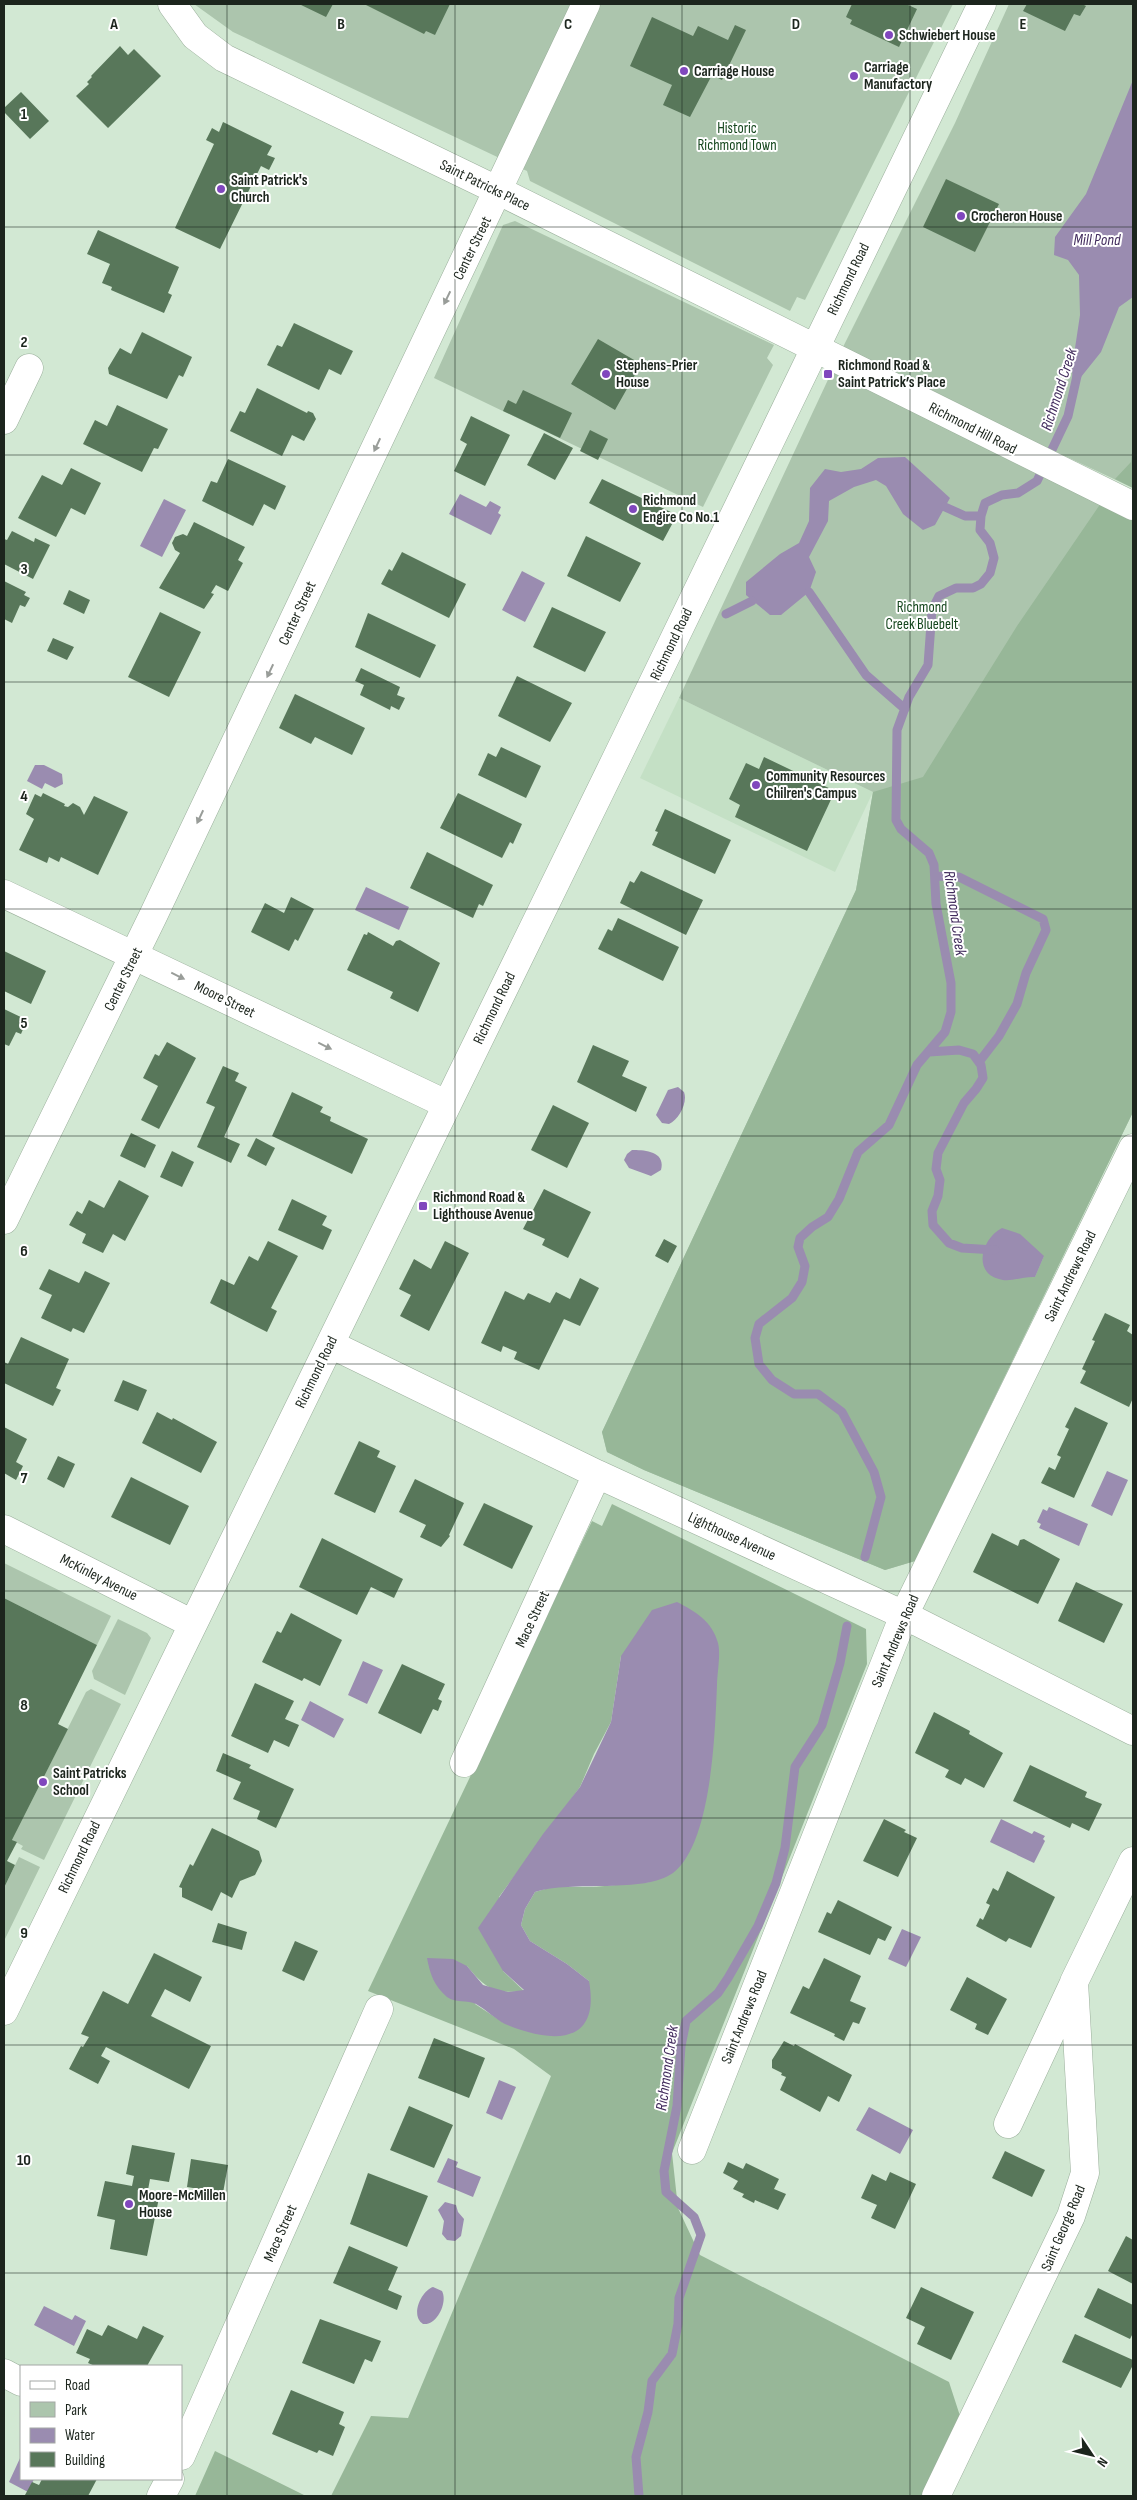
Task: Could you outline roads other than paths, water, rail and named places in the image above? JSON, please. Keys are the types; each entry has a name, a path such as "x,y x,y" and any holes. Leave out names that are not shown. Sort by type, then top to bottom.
{"street":[{"name":"Saint Patricks Place","path":"172,4 195,36 224,58 499,191 814,348"},
{"name":"Center Street","path":"4,1220 134,955 499,191 586,4"},
{"name":"Richmond Road","path":"4,2011 617,757 982,4"},
{"name":"Richmond Hill Road","path":"814,348 1090,487 1133,506"},
{"path":"4,420 29,368"},
{"name":"Moore Street","path":"4,894 446,1104"},
{"name":"Saint Andrews Road","path":"692,2150 904,1615 1133,1148"},
{"name":"Lighthouse Avenue","path":"330,1344 597,1474 904,1615 1133,1731"},
{"name":"Mace Street","path":"464,1763 597,1474"},
{"name":"McKinley Avenue","path":"4,1529 193,1624"},
{"name":"Saint George Road","path":"936,2496 1071,2216 1086,2173 1074,1982 1133,1860"},
{"path":"1008,2124 1074,1982"},
{"name":"Mace Street","path":"182,2454 378,2010"},
{"path":"4,2373 20,2381"},
{"path":"162,2496 170,2480"}],"water":[{"name":"Mill Pond","path":"1133,80 1133,297 1119,307 1101,352 1073,387 1072,368 1080,315 1079,275 1068,260 1054,255 1055,237 1086,194"},
{"path":"905,457 950,498 935,525 923,530 903,514 886,486 876,480 854,487 829,501 828,521 809,557 816,572 809,592 781,615 770,615 746,595 746,582 780,554 799,543 809,521 810,488 825,469 841,472 861,469 878,458"},
{"path":"460,494 486,507 490,501 501,507 498,513 501,515 491,535 449,514"},
{"path":"164,499 186,510 162,557 140,546"},
{"path":"522,571 545,583 525,622 502,610"},
{"path":"35,765 44,765 62,774 63,784 55,788 45,783 42,789 27,781"},
{"path":"366,887 409,907 399,930 355,910"},
{"path":"678,1087 684,1092 685,1096 682,1110 673,1122 669,1124 662,1123 656,1115 668,1090"},
{"path":"632,1150 648,1151 657,1155 662,1164 661,1170 651,1176 629,1168 624,1160"},
{"path":"1002,1228 1020,1234 1044,1256 1035,1277 1003,1280 991,1275 985,1269 983,1255 985,1247 989,1239"},
{"path":"1107,1471 1128,1480 1112,1516 1091,1506"},
{"path":"1049,1507 1088,1524 1079,1546 1039,1528 1041,1524 1037,1522 1043,1509 1047,1511"},
{"path":"677,1602 697,1614 712,1629 718,1643 719,1653 715,1730 709,1785 704,1813 696,1838 686,1858 673,1873 644,1883 568,1887 535,1892 525,1909 521,1925 530,1941 567,1964 589,1981 591,2003 587,2018 580,2029 568,2034 555,2036 539,2035 505,2024 476,2004 450,1999 436,1984 427,1958 453,1959 467,1966 483,1985 508,1992 524,1990 503,1971 478,1928 543,1834 580,1787 611,1722 621,1656 652,1610"},
{"path":"363,1661 383,1670 367,1704 348,1695"},
{"path":"310,1701 344,1719 334,1738 301,1720"},
{"path":"1001,1819 1032,1834 1034,1831 1045,1836 1043,1839 1045,1841 1034,1863 990,1842"},
{"path":"902,1929 921,1937 906,1967 888,1959"},
{"path":"499,2080 516,2087 502,2120 486,2113"},
{"path":"869,2107 913,2130 900,2154 856,2130"},
{"path":"448,2158 458,2162 456,2167 481,2177 473,2197 437,2182"},
{"path":"445,2202 456,2205 458,2212 464,2219 461,2236 455,2241 447,2240 442,2234 444,2221 438,2210"},
{"path":"433,2287 442,2291 444,2301 437,2317 428,2324 423,2324 419,2320 417,2310 421,2298"},
{"path":"44,2306 72,2320 75,2315 86,2321 74,2346 34,2325"},
{"path":"20,2458 20,2480 34,2480 28,2492 9,2482"}],"waterway":[{"name":"Richmond Creek","path":"865,1557 881,1497 874,1472 842,1412 818,1394 794,1394 772,1380 759,1364 755,1338 759,1324 792,1298 802,1282 805,1266 798,1247 800,1238 812,1227 828,1217 839,1199 858,1152 889,1125 917,1065 945,1032 951,1012 951,983 936,904 934,865 929,853 901,829 896,820 897,730 909,697 928,665 932,610 939,596 956,588 973,588 981,584 990,573 994,558 990,543 980,530 981,516 985,503 1002,495 1018,493 1037,481 1068,416 1077,376"},
{"path":"945,507 965,516 981,516"},
{"path":"809,592 866,675 905,709"},
{"path":"726,614 752,601"},
{"path":"935,876 959,877 1043,919 1046,930 1026,973 1017,1004 999,1036 979,1062"},
{"path":"929,1052 959,1050 973,1054 981,1065 983,1078 964,1103 938,1153 936,1169 940,1180 938,1196 932,1211 933,1225 949,1243 962,1248 995,1250"},
{"name":"Richmond Creek","path":"639,2496 636,2457 648,2412 652,2381 672,2354 678,2324 679,2298 701,2235 694,2217 666,2192 664,2171 677,2106 681,2046 686,2021 718,1993 728,1978 758,1926 776,1883 785,1848 795,1767 822,1725 840,1663 847,1626"}],"place":[{"name":"Schwiebert House","path":"889,35"},
{"name":"Carriage House","path":"684,71"},
{"name":"Carriage Manufactory","path":"854,76"},
{"name":"Saint Patrick's Church","path":"221,189"},
{"name":"Crocheron House","path":"961,216"},
{"name":"Stephens-Prier House","path":"606,374"},
{"name":"Richmond Road & Saint Patrick’s Place","path":"828,374"},
{"name":"Richmond Engire Co No.1","path":"633,509"},
{"name":"Community Resources Chilren's Campus","path":"756,785"},
{"name":"Richmond Road & Lighthouse Avenue","path":"423,1206"},
{"name":"Saint Patricks School","path":"43,1782"},
{"name":"Moore-McMillen House","path":"129,2204"}],"park label":[{"name":"Historic Richmond Town","path":"737,136"},
{"name":"Richmond Creek Bluebelt","path":"922,616"}]}
